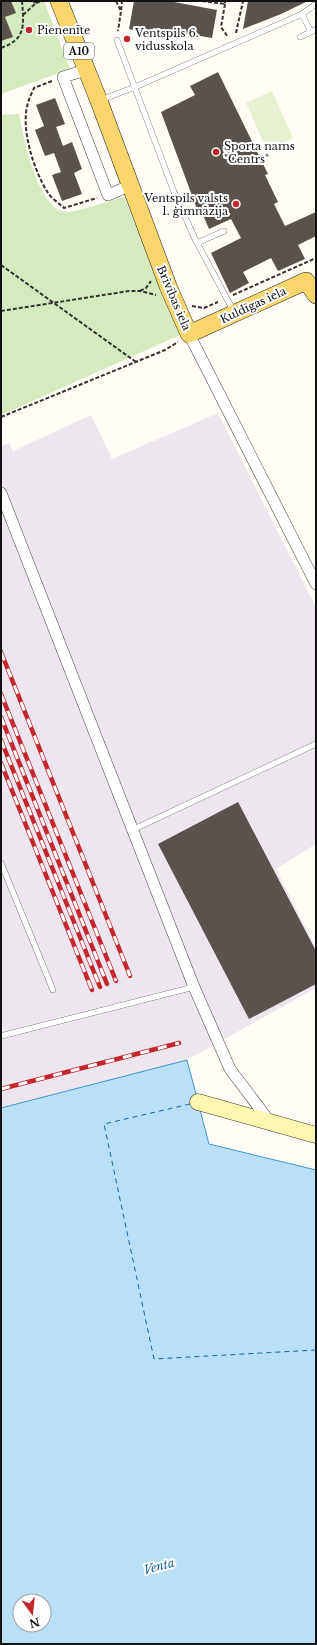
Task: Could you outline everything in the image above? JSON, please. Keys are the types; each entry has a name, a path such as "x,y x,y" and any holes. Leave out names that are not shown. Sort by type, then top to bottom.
{"main road":[{"name":"Brīvības iela","path":"59,1 99,101 168,286 189,334"},
{"name":"Kuldīgas iela","path":"189,334 311,278"},
{"path":"311,278 316,295"}],"street":[{"path":"86,70 63,77 108,195 130,186"},
{"name":"Brīvības iela","path":"189,334 316,584"},
{"path":"1,493 194,987 230,1069 270,1122"},
{"path":"198,1102 316,1135"}],"lane":[{"path":"99,101 135,87 302,14 316,4"},
{"path":"300,37 314,30 302,14"},
{"path":"117,40 174,192 197,243 235,314"},
{"path":"197,243 224,232"},
{"path":"132,830 316,744"},
{"path":"1,863 53,990"},
{"path":"1,1036 194,987"}],"path":[{"path":"1,48 14,43 21,34 23,15 22,1"},
{"path":"32,1 36,3"},
{"path":"23,15 36,3 41,1"},
{"path":"116,1 120,11"},
{"path":"117,40 122,1"},
{"path":"202,1 225,4"},
{"path":"226,1 221,27 234,44"},
{"path":"234,44 243,1"},
{"path":"63,77 34,88 28,103 26,123 27,139 40,178 49,194 64,208 108,195"},
{"path":"1,265 136,362"},
{"path":"1,311 54,302 140,291 146,288 151,281"},
{"path":"140,291 156,295"},
{"path":"1,417 165,350"}],"shaded area":[{"path":"218,413 316,607 316,844 276,869 316,948 316,988 187,1060 1,1108 1,443 2,446 9,443 13,451 91,415 112,459"}],"green space":[{"name":"Pienenīte","path":"1,1 44,1 70,69 1,94"},
{"path":"272,91 293,138 267,150 246,103"},
{"path":"19,114 28,155 40,187 48,200 57,209 67,212 124,197 180,335 1,415 1,115"}],"water":[{"name":"Venta","path":"187,1060 209,1144 316,1170 316,1644 1,1644 1,1108"}],"building":[{"path":"1,1 11,1 16,13 5,17 13,37 1,41"},
{"path":"134,1 169,1 217,10 212,38 153,28 152,33 129,29"},
{"path":"248,1 308,1 281,14 243,29"},
{"path":"218,72 268,174 265,175 278,202 274,204 285,226 316,212 316,236 298,245 305,259 278,271 271,258 243,272 249,283 230,293 211,253 241,238 231,219 209,229 200,208 197,209 161,112 195,95 190,86"},
{"path":"55,98 65,124 56,127 63,146 72,142 82,169 74,173 82,194 62,201 52,175 61,172 54,153 45,156 35,130 44,126 36,105"},
{"path":"238,802 316,951 316,984 249,1019 158,844"}],"ferry route":[{"path":"190,1104 104,1124 154,1359 316,1350"}],"railway":[{"path":"1,652 130,976"},
{"path":"1,694 116,981"},
{"path":"1,717 107,984"},
{"path":"1,740 100,987"},
{"path":"1,763 92,990"},
{"path":"1,1089 179,1043"}],"place":[{"name":"Pienenīte","path":"29,30"},
{"name":"Ventspils 6. vidusskola","path":"127,39"},
{"name":"Sporta nams \"Centrs\"","path":"216,152"},
{"name":"Ventspils valsts 1. ģimnāzija","path":"236,204"}]}
